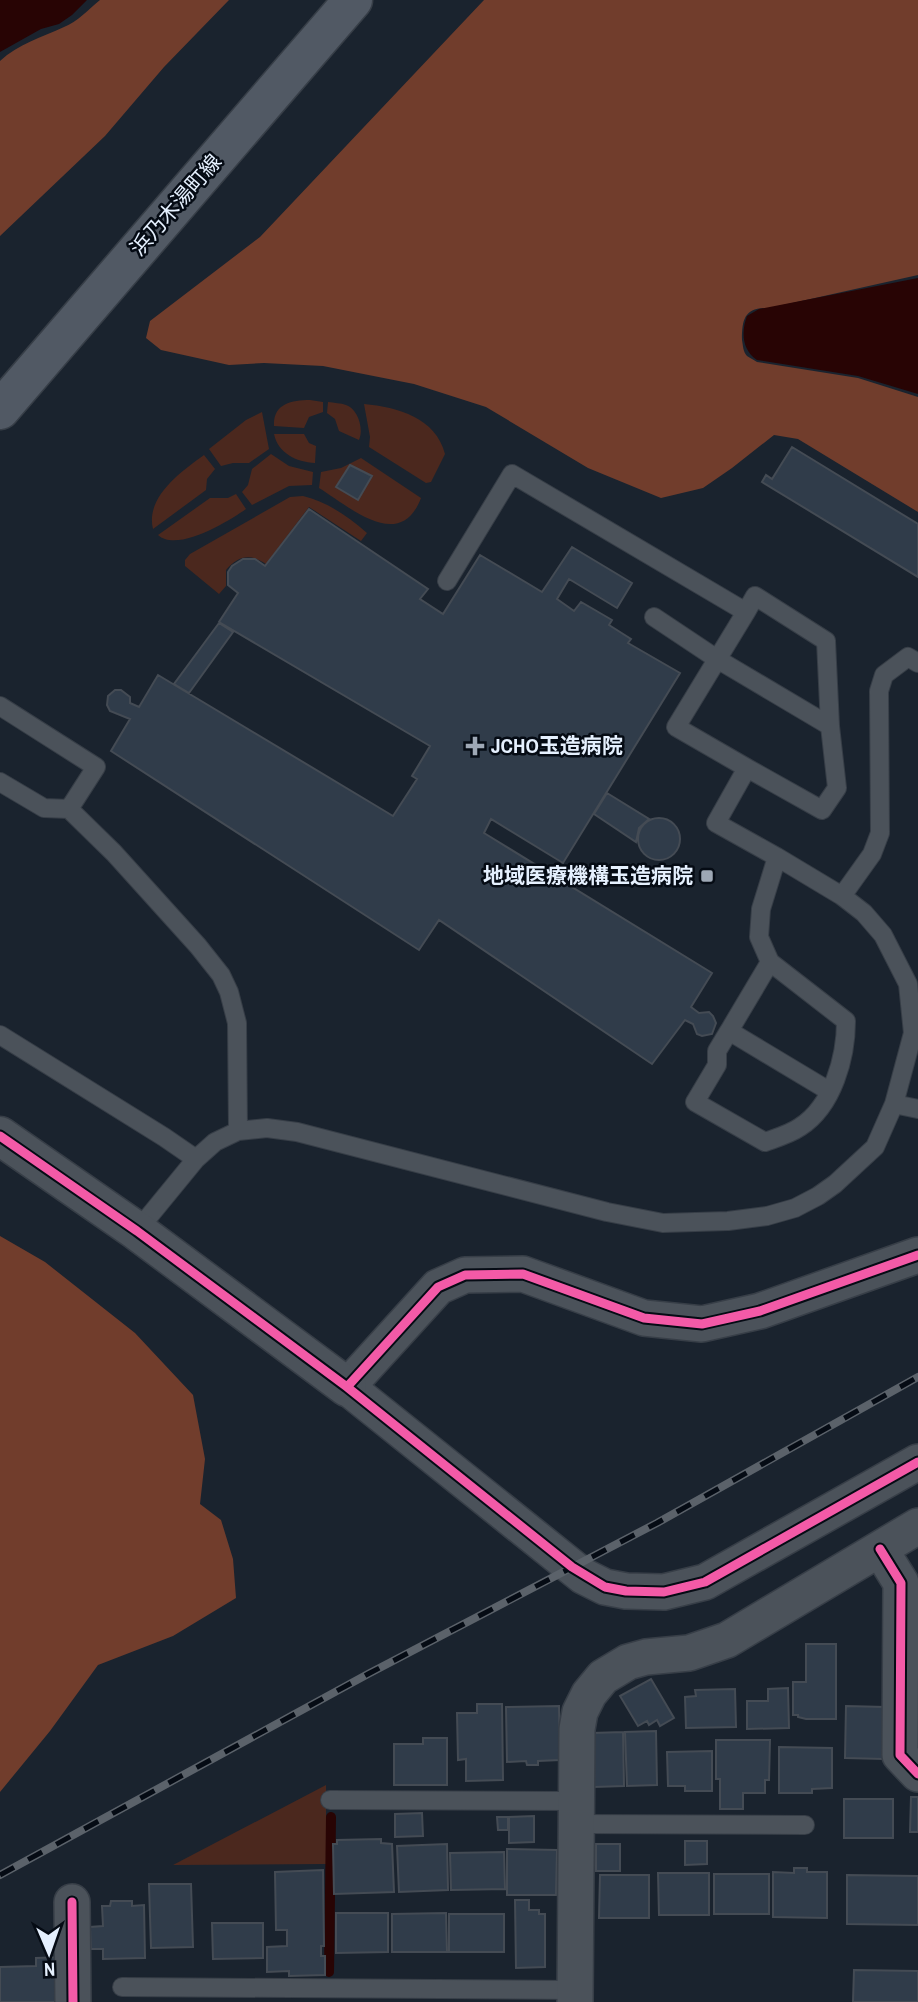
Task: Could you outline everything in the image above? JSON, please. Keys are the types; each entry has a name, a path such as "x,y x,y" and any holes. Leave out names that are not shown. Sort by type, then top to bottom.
{"main road":[{"name":"浜乃木湯町線","path":"0,410 353,0"}],"street":[{"path":"0,1136 137,1231 347,1387 583,1576 605,1587 626,1591 664,1592 705,1582 918,1462"},
{"path":"347,1387 438,1287 465,1275 523,1274 644,1318 702,1324 760,1311 918,1255"},
{"path":"575,1996 577,1730 580,1712 589,1693 603,1676 628,1662 646,1657 689,1653 727,1640 918,1526"},
{"path":"880,1549 901,1583 900,1755 918,1774"},
{"path":"72,1902 73,2002"}],"lane":[{"path":"447,581 512,474 746,612"},
{"path":"755,596 826,641 830,726 837,788 822,810 676,727 746,612 755,596"},
{"path":"653,617 717,659 830,726"},
{"path":"842,896 872,854 880,832 879,691 884,675 908,657 918,663"},
{"path":"0,706 96,766 69,809"},
{"path":"137,1231 196,1159 215,1142 238,1131 267,1128 297,1132 607,1212 663,1223 728,1221 767,1216 795,1208 818,1196 875,1147 894,1104 913,1033 908,984 883,935 864,913 842,896 716,823 747,768"},
{"path":"0,782 44,808 69,809 114,853 222,975 237,1023 238,1131"},
{"path":"770,962 717,1051 717,1065 695,1102 765,1142 801,1126 817,1111 830,1091 846,1043 846,1021 770,962 758,937 761,909 776,857"},
{"path":"729,1031 830,1091"},
{"path":"0,1035 164,1136 196,1159"},
{"path":"894,1104 918,1109"},
{"path":"330,1800 805,1825"},
{"path":"122,1987 575,1996"}],"shaded area":[{"path":"0,0 87,0 59,24 41,29 0,52"},
{"path":"100,0 229,0 164,67 105,136 0,236 0,61 22,45 74,22"},
{"path":"484,0 918,0 918,275 755,309 744,320 742,340 747,356 757,362 858,378 918,397 918,512 798,439 774,435 703,488 661,498 588,468 486,407 414,384 323,366 264,363 229,365 161,350 146,338 150,321 260,237"},
{"path":"918,278 918,394 858,376 757,360 748,351 744,334 747,316 759,309"},
{"path":"310,400 323,402 323,412 309,417 304,428 274,426 274,419 284,405"},
{"path":"328,402 344,404 354,411 360,425 359,440 339,431 335,419 327,413"},
{"path":"364,404 402,412 424,423 433,431 445,454 431,482 426,483 369,447 370,437"},
{"path":"262,412 269,449 249,463 221,466 209,449 246,420"},
{"path":"274,434 304,434 309,443 316,446 315,463 301,461 289,455 279,446"},
{"path":"271,454 289,466 313,472 312,485 289,486 252,505 242,492 248,485 252,469"},
{"path":"204,455 215,469 207,479 206,490 153,529 154,506 160,496 176,477"},
{"path":"361,458 421,498 412,514 401,522 388,524 374,521 319,488 321,472 341,468"},
{"path":"236,494 246,509 228,521 190,538 167,540 158,535 210,498 228,498"},
{"path":"303,496 337,510 367,533 361,541 309,507 266,564 249,557 231,565 226,570 226,586 219,594 185,566 185,560 190,554 290,497"},
{"path":"0,1236 45,1262 135,1333 193,1395 205,1459 200,1504 221,1520 233,1559 236,1598 173,1636 98,1665 50,1731 0,1792"},
{"path":"326,1785 326,1864 173,1865"}],"building":[{"path":"792,447 918,524 918,577 762,482 766,475 772,479"},
{"path":"350,465 372,476 358,500 336,487"},
{"path":"309,509 428,589 420,599 443,614 480,555 542,592 572,547 632,583 617,608 569,579 557,599 574,611 581,602 612,620 609,625 631,639 628,643 680,673 563,863 491,819 484,833 712,973 691,1007 699,1013 709,1012 713,1016 716,1023 712,1034 697,1034 693,1024 685,1020 652,1064 439,920 419,950 111,751 130,719 110,711 107,705 108,696 115,690 121,690 130,697 130,703 139,707 158,675 393,816 417,779 412,776 430,746 219,622 238,593 228,585 228,572 232,566 243,559 255,559 265,566"},
{"path":"219,623 233,632 189,693 174,684"},
{"path":"607,793 649,819 639,828 636,842 594,814"},
{"path":"659,818 674,824 680,839 674,854 659,860 644,854 638,839 644,824"},
{"path":"806,1644 836,1644 836,1719 806,1719 793,1715 793,1682 806,1682"},
{"path":"651,1679 674,1718 660,1726 657,1720 649,1725 647,1721 638,1726 620,1696"},
{"path":"788,1688 789,1728 747,1729 747,1701 768,1701 768,1689"},
{"path":"735,1689 736,1727 686,1728 685,1697 696,1696 695,1690"},
{"path":"477,1704 502,1704 503,1780 466,1781 466,1759 458,1760 457,1713 477,1713"},
{"path":"559,1706 560,1760 538,1761 538,1765 527,1765 526,1761 507,1762 506,1707"},
{"path":"846,1706 885,1707 884,1759 845,1758"},
{"path":"656,1731 657,1785 627,1786 625,1732"},
{"path":"623,1732 624,1786 594,1787 592,1733"},
{"path":"423,1738 447,1738 447,1785 394,1785 394,1744 423,1744"},
{"path":"716,1740 770,1740 769,1780 765,1780 765,1793 743,1793 743,1809 720,1809 720,1779 716,1779"},
{"path":"779,1747 832,1748 832,1788 812,1789 812,1793 779,1793"},
{"path":"712,1751 712,1791 685,1791 685,1786 668,1786 667,1752"},
{"path":"911,1797 918,1797 918,1832 910,1832"},
{"path":"844,1799 893,1799 893,1838 844,1838"},
{"path":"422,1813 423,1836 395,1837 395,1814"},
{"path":"534,1816 534,1842 509,1843 509,1817"},
{"path":"497,1817 508,1817 508,1830 498,1830"},
{"path":"381,1839 381,1843 392,1844 394,1892 334,1894 333,1844 337,1844 337,1840"},
{"path":"685,1841 707,1841 707,1864 685,1865"},
{"path":"447,1844 448,1890 399,1892 397,1846"},
{"path":"596,1844 620,1844 620,1871 596,1871"},
{"path":"507,1849 557,1850 556,1895 507,1895"},
{"path":"504,1852 505,1889 451,1890 450,1853"},
{"path":"794,1868 807,1868 807,1872 827,1872 827,1918 773,1917 773,1872 794,1873"},
{"path":"323,1870 324,1946 321,1946 321,1956 325,1956 325,1975 289,1976 289,1971 267,1972 267,1947 287,1946 287,1930 276,1930 275,1872"},
{"path":"658,1873 709,1873 709,1915 659,1915"},
{"path":"714,1874 769,1874 769,1914 714,1914"},
{"path":"600,1875 649,1875 649,1918 599,1918"},
{"path":"847,1875 918,1876 918,1925 847,1924"},
{"path":"149,1884 191,1884 193,1947 151,1948"},
{"path":"515,1900 529,1900 529,1910 539,1910 539,1914 545,1914 545,1967 516,1968"},
{"path":"111,1901 132,1901 132,1906 144,1905 145,1958 103,1959 103,1949 91,1949 90,1927 103,1926 102,1906 110,1906"},
{"path":"336,1913 388,1913 388,1952 336,1953"},
{"path":"446,1913 447,1952 392,1952 392,1914"},
{"path":"449,1914 504,1914 504,1952 449,1952"},
{"path":"212,1923 263,1923 263,1958 213,1959"},
{"path":"64,1957 64,2002 0,2002 0,1967 36,1966 36,1958"},
{"path":"854,1970 918,1971 918,2002 853,2002"}],"waterway":[{"path":"329,1972 331,1817"}],"railway":[{"path":"0,1875 368,1674 657,1523 918,1377"}],"cycle path":[{"path":"0,1136 137,1231 347,1387 572,1567 605,1587 626,1591 664,1592 705,1582 918,1462"},
{"path":"347,1387 438,1287 465,1275 523,1274 644,1318 702,1324 760,1311 918,1255"},
{"path":"880,1549 901,1583 900,1755 918,1774"},
{"path":"72,1902 73,2002"}],"place":[{"name":"JCHO玉造病院","path":"475,746"},
{"name":"地域医療機構玉造病院","path":"707,876"}]}
